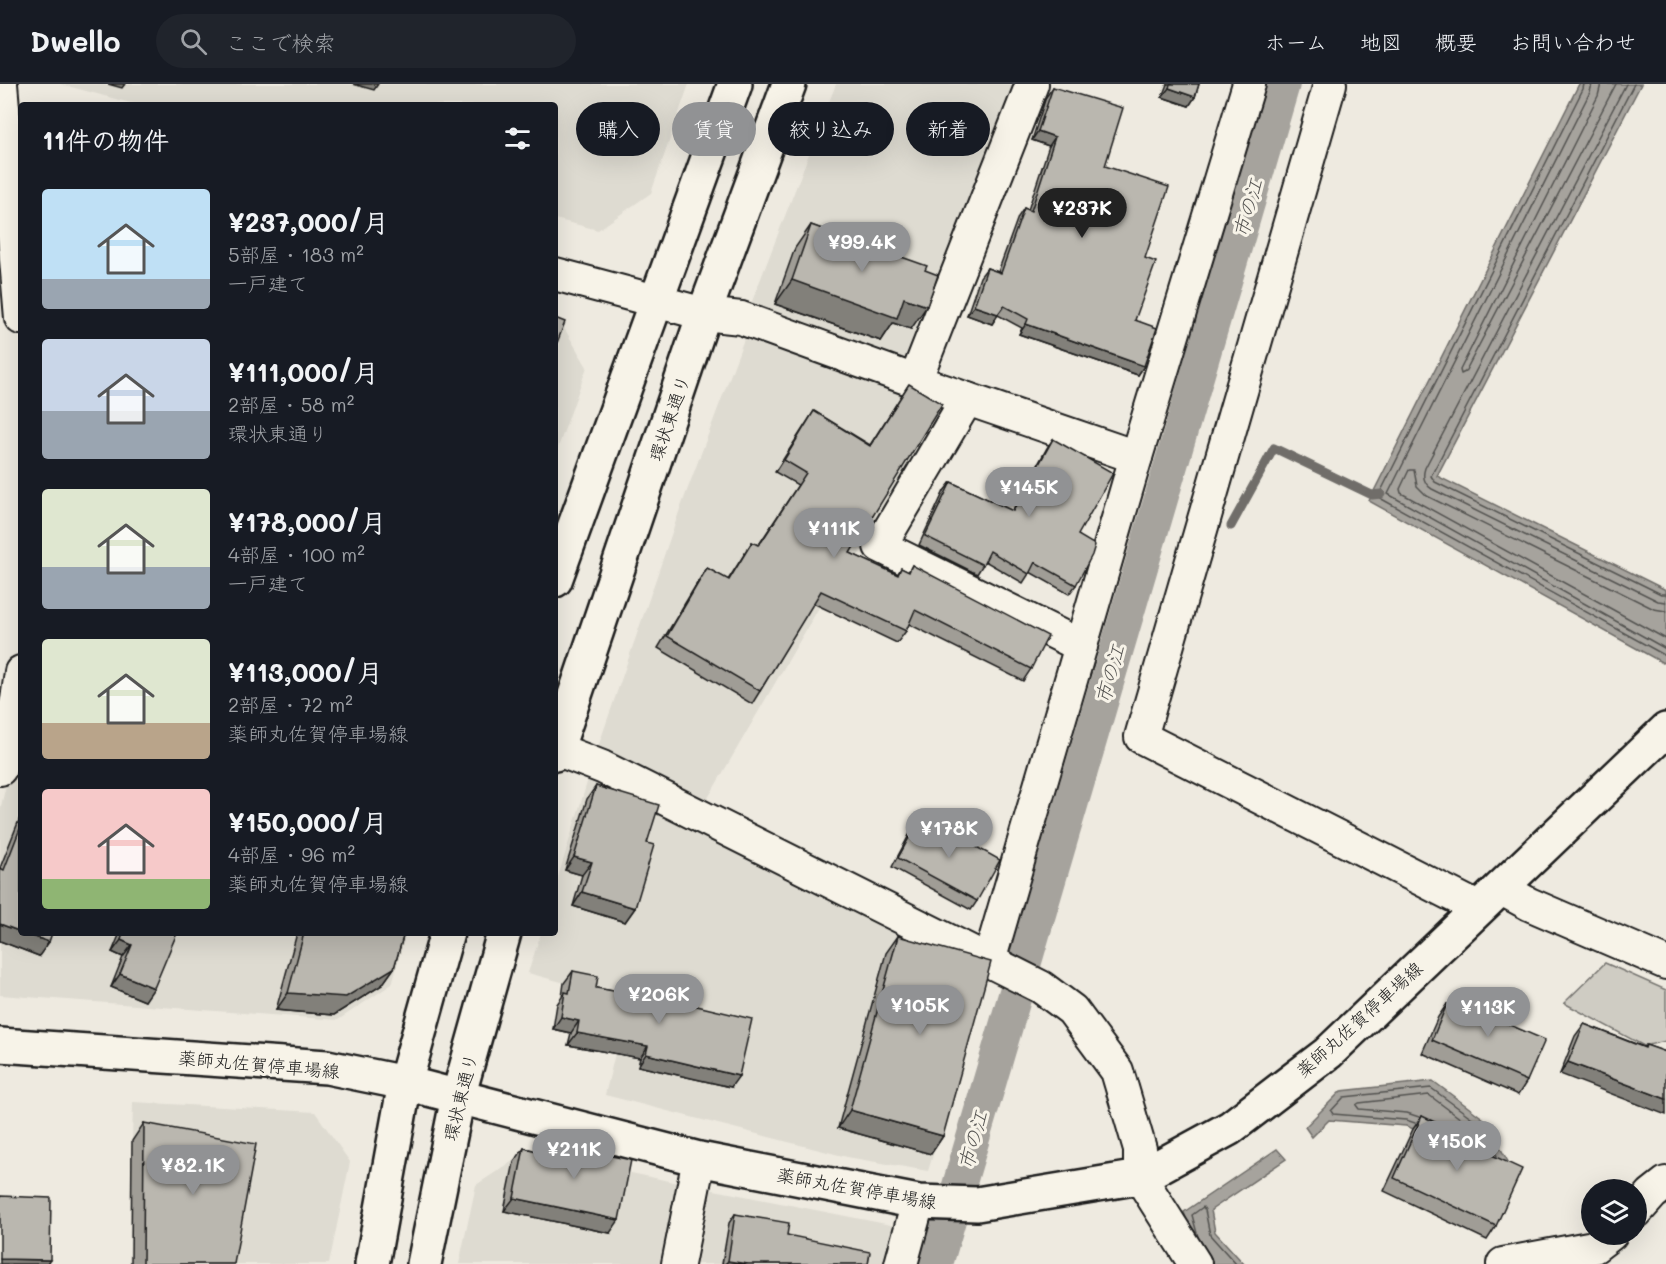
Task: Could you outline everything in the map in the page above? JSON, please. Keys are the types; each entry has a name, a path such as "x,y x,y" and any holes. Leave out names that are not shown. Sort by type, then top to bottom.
{"main road":[{"path":"558,572 735,84"},
{"name":"環状東通り","path":"558,745 705,314 789,84"},
{"name":"薬師丸佐賀停車場線","path":"0,1045 327,1067 458,1096 699,1159 923,1202 977,1204 1140,1177 1230,1128 1328,1053 1666,730"},
{"path":"372,1264 405,1083 446,936"},
{"name":"環状東通り","path":"424,1264 458,1096 503,936"}],"street":[{"path":"1,84 8,126 18,274"},
{"path":"915,381 1032,84"},
{"path":"994,963 1081,646 1249,84"},
{"path":"1330,84 1141,737 1489,898 1529,904 1666,963"},
{"path":"558,275 705,314 741,318 1136,457"},
{"path":"967,399 880,546 1081,646"},
{"path":"0,769 18,699"},
{"path":"558,752 602,767 994,963 1041,987 1072,1010 1117,1071 1140,1149 1140,1177 1195,1264"},
{"path":"678,1264 699,1159"},
{"path":"1647,1200 1666,1183"},
{"path":"901,1264 923,1202"},
{"path":"1503,1264 1597,1245"}],"shaded area":[{"path":"60,84 689,84 683,102 672,102 672,133 651,193 598,230 558,220 558,102 127,102"},
{"path":"836,84 1019,84 908,363 751,304 808,156 894,156 894,102 829,102"},
{"path":"558,318 587,367 558,448"},
{"path":"744,339 947,406 859,554 824,599 704,805 597,750 679,512"},
{"path":"18,737 18,936 405,936 392,984 338,1020 0,995 0,810"},
{"path":"589,776 803,887 988,978 928,1171 847,1157 605,1095 628,1000 528,973 540,936 558,936 558,877"},
{"path":"1605,963 1666,990 1666,1041 1644,1046 1564,1003"},
{"path":"133,1102 315,1112 350,1162 329,1264 129,1264"},
{"path":"528,1151 683,1184 667,1264 459,1264 476,1185"},
{"path":"704,1188 901,1227 891,1264 689,1264"}],"water":[{"path":"1579,84 1641,84 1437,476 1666,590 1666,660 1663,663 1369,501"},
{"path":"1433,1081 1484,1119 1516,1176 1461,1148 1406,1126 1329,1120 1312,1137 1305,1127 1341,1091"},
{"path":"1277,1149 1286,1159 1211,1210 1215,1232 1244,1264 1201,1264 1184,1212"}],"building":[{"path":"1170,84 1199,84 1195,97 1169,88"},
{"path":"1053,87 1123,108 1105,166 1169,187 1145,258 1156,262 1135,320 1157,328 1144,366 1026,324 1028,319 1004,306 998,314 974,306 987,268 1001,273 1024,208 1031,211 1055,137 1038,131"},
{"path":"811,225 927,266 925,270 938,275 927,306 904,298 897,318 792,280"},
{"path":"558,319 565,322 558,340"},
{"path":"909,384 942,404 850,553 898,575 901,568 909,572 912,565 1048,636 1031,669 915,610 906,631 821,591 760,691 667,636 707,568 729,580 752,542 758,545 762,541 806,473 784,460 814,411 870,446"},
{"path":"1053,439 1113,473 1078,535 1095,545 1076,585 1035,562 1029,574 990,551 983,565 925,536 951,482 1013,511"},
{"path":"596,786 659,805 647,843 654,845 635,908 582,892 592,862 574,857"},
{"path":"921,816 1000,860 977,901 898,858"},
{"path":"18,834 18,931 0,924 0,868 4,870"},
{"path":"32,936 51,936 49,942"},
{"path":"122,936 176,936 154,988 120,974 132,945 121,940"},
{"path":"303,936 403,936 394,968 346,997 288,993"},
{"path":"898,936 991,962 943,1136 850,1110"},
{"path":"573,971 598,976 596,988 659,999 659,997 752,1019 739,1076 646,1054 648,1046 577,1033 579,1021 561,1017 565,992 569,993"},
{"path":"1459,992 1487,1003 1482,1013 1545,1040 1527,1081 1432,1040 1447,1004 1453,1007"},
{"path":"1584,1024 1645,1048 1646,1045 1666,1052 1666,1099 1568,1062"},
{"path":"1422,1116 1460,1134 1457,1139 1522,1169 1496,1226 1394,1178"},
{"path":"144,1123 256,1144 234,1264 143,1264"},
{"path":"544,1142 631,1160 619,1220 514,1198 524,1148 542,1152"},
{"path":"0,1196 51,1198 50,1260 0,1259"},
{"path":"735,1214 789,1223 787,1235 870,1252 868,1264 748,1264 728,1261"}],"waterway":[{"name":"市の江","path":"936,1264 1283,84"},
{"path":"1231,526 1274,448 1372,495 1381,494"}]}
